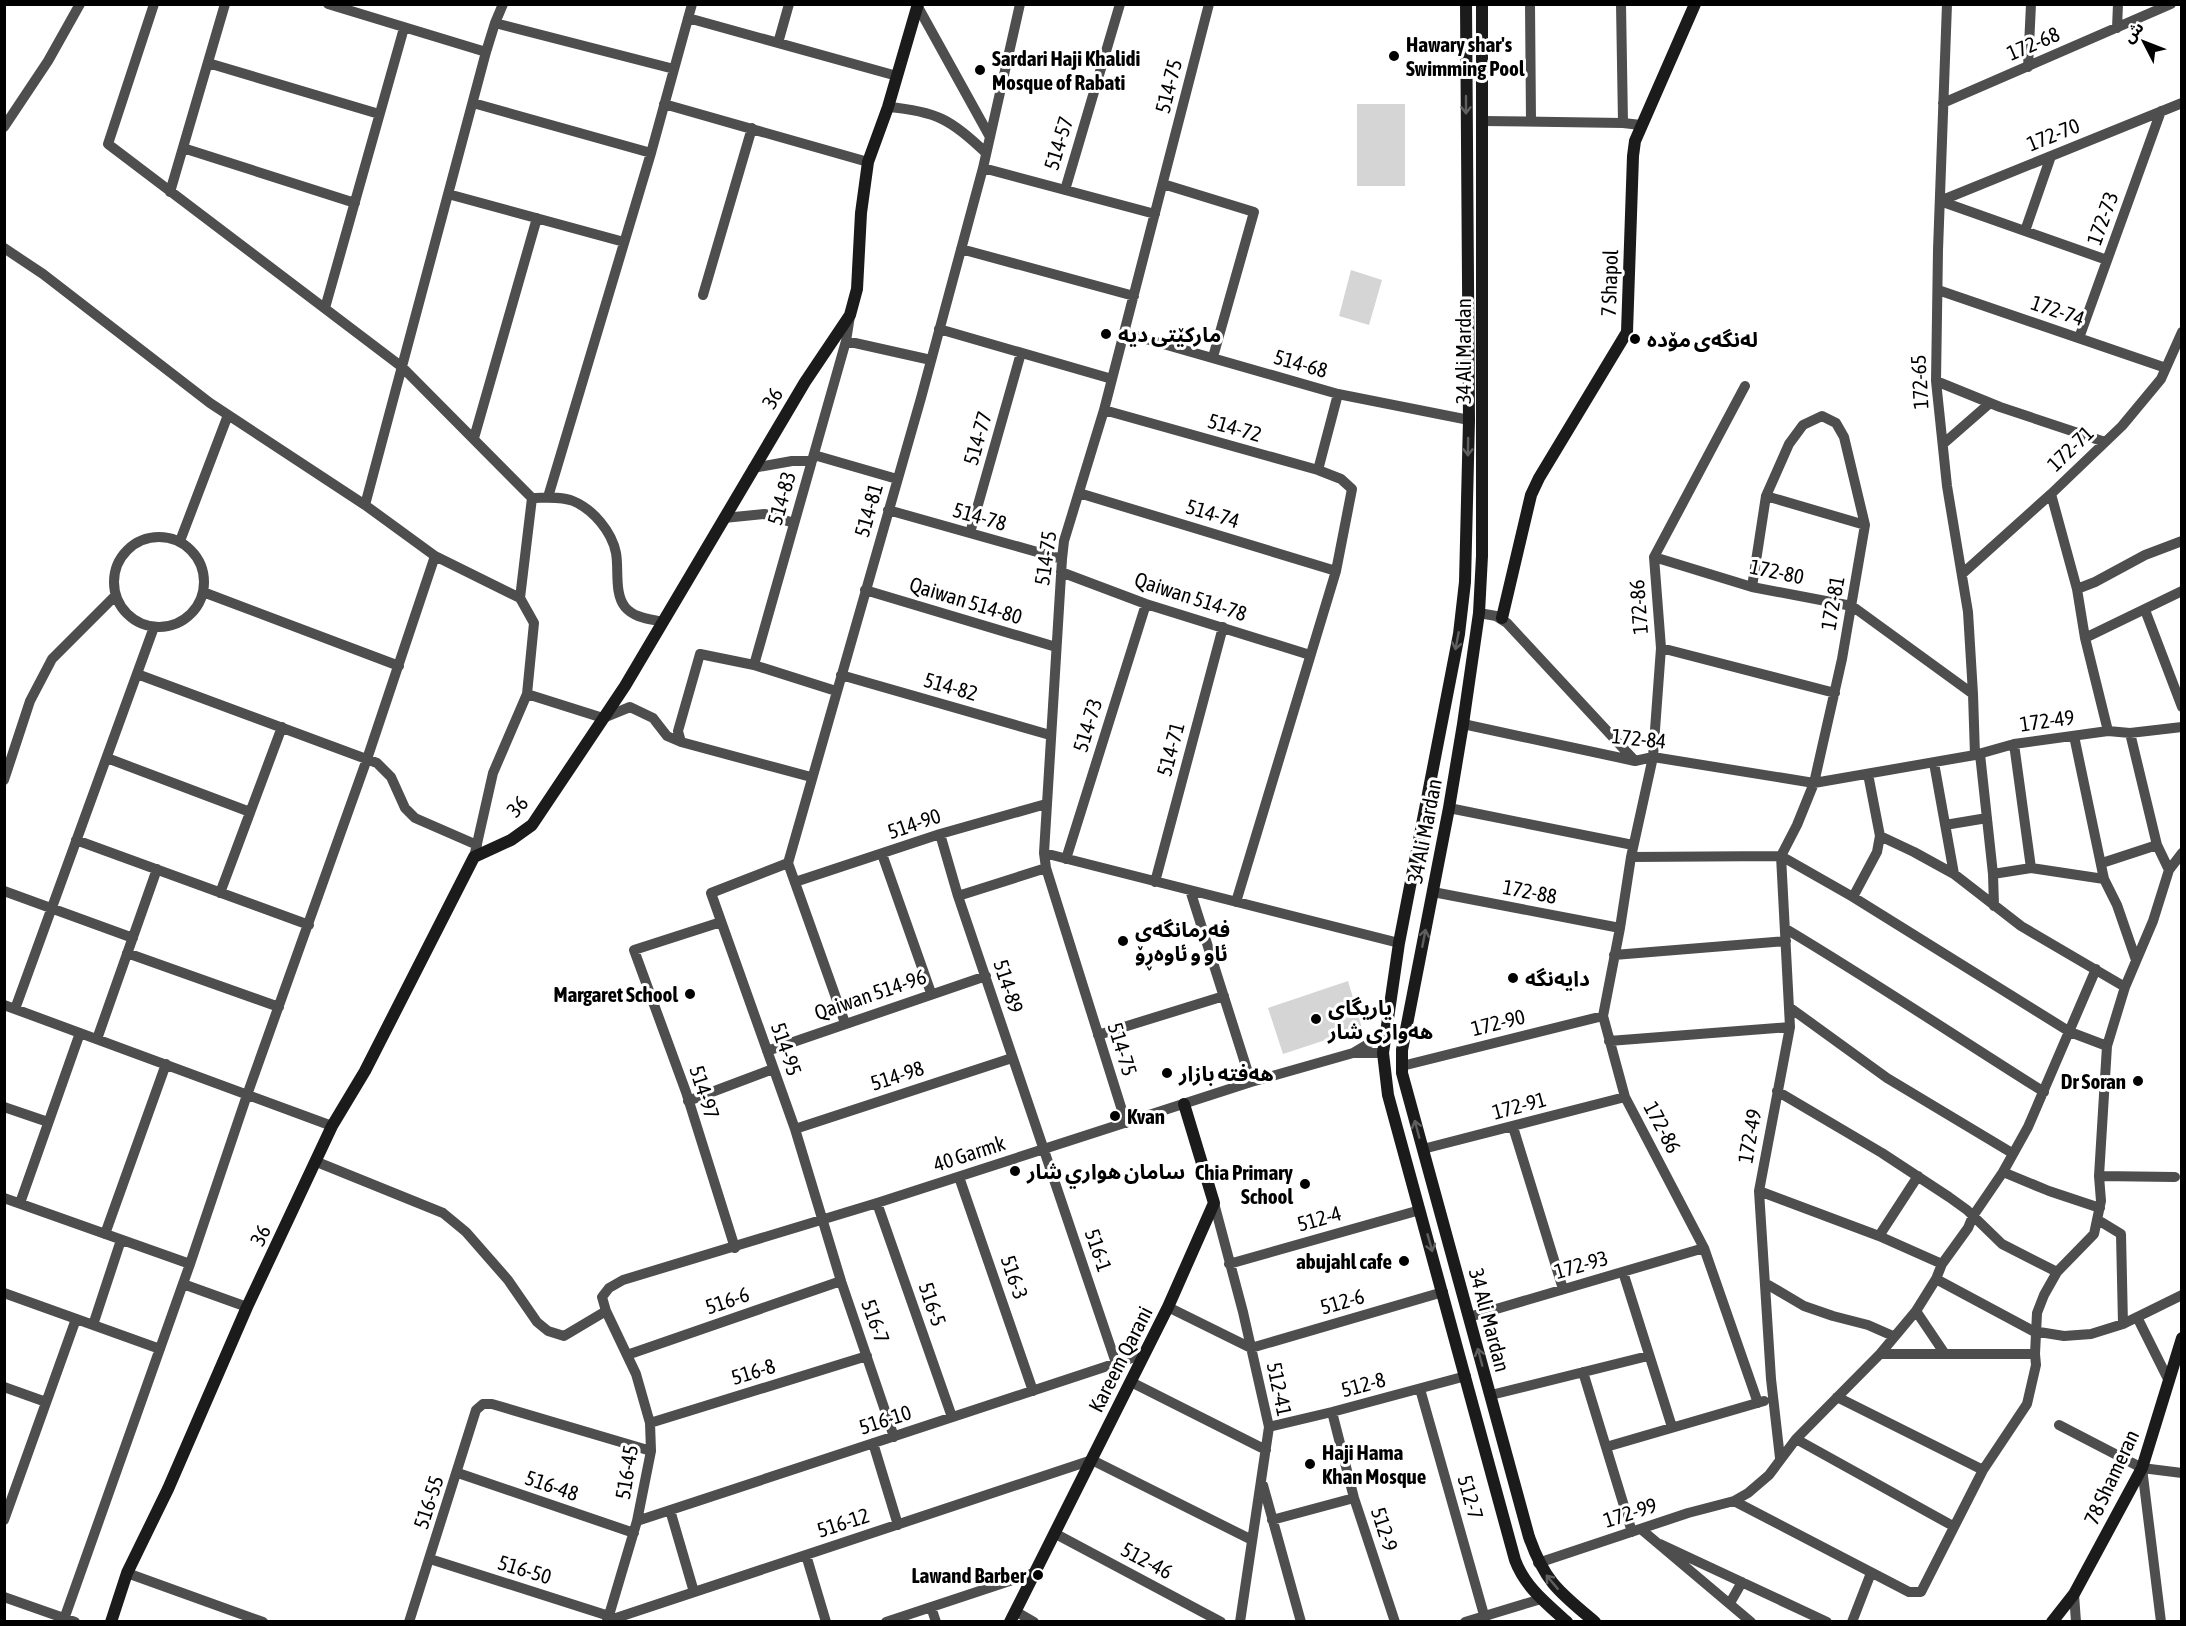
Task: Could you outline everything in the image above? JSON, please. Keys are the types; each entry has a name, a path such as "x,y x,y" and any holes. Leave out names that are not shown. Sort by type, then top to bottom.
{"main road":[{"name":"34 Ali Mardan","path":"1466,4 1469,420 1466,556 1462,608 1399,943 1383,1053 1388,1095 1515,1560 1523,1578 1541,1599 1567,1622"},
{"name":"34 Ali Mardan","path":"1482,4 1482,556 1479,613 1449,808 1402,1050 1402,1073 1538,1563 1558,1590 1595,1622"},
{"name":"7 Shapol","path":"1502,618 1532,495 1539,478 1627,332 1632,156 1641,125 1695,4"},
{"name":"36","path":"111,1622 127,1573 168,1489 247,1307 332,1126 365,1071 476,851 511,840 532,825 626,686 753,468 805,382 850,315 857,289 861,213 868,162 888,107 918,6"},
{"path":"1415,865 1437,869"},
{"path":"1408,896 1432,896"},
{"path":"1184,1104 1214,1203"},
{"name":"Kareem Qarani","path":"1012,1616 1168,1307 1214,1203"},
{"name":"78 Shameran","path":"2052,1622 2074,1594 2142,1468 2181,1338"}],"street":[{"path":"4,127 48,61 80,4"},
{"path":"154,4 108,144 402,367 532,498 548,497 573,501 593,514 608,532 615,551 620,596 625,607 637,616 663,622"},
{"path":"170,192 225,4"},
{"path":"328,4 486,52"},
{"path":"365,505 486,52 503,4"},
{"path":"548,497 651,153 692,4"},
{"path":"778,43 789,4"},
{"name":"514-81","path":"788,863 931,360 983,168 1020,4"},
{"name":"514-57","path":"1065,190 1120,4"},
{"name":"514-75","path":"1126,1123 1046,868 1044,853 1061,572 1064,541 1125,333 1209,4"},
{"path":"1530,4 1531,121"},
{"path":"1621,4 1623,123"},
{"name":"172-65","path":"1947,4 1936,381 1968,612 1977,755 1987,818 1994,906"},
{"path":"2028,67 2031,4"},
{"path":"2117,28 2118,4"},
{"name":"172-68","path":"1943,103 2171,4"},
{"path":"918,6 990,137"},
{"path":"688,18 897,76"},
{"path":"495,22 674,69"},
{"path":"325,308 404,28"},
{"path":"208,63 380,114"},
{"path":"473,103 651,153"},
{"name":"172-70","path":"1940,201 2181,103"},
{"path":"664,104 868,162"},
{"path":"888,107 920,110 937,116 960,128 987,153"},
{"name":"172-73","path":"2079,338 2161,111"},
{"path":"1483,121 1641,125"},
{"path":"703,295 752,128"},
{"path":"183,148 355,203"},
{"path":"2025,231 2051,156"},
{"path":"983,168 1155,214"},
{"path":"1163,183 1254,212 1213,357"},
{"path":"448,194 624,242"},
{"path":"1940,201 2107,260"},
{"path":"474,438 537,218"},
{"path":"4,248 43,274 228,415 365,505 435,556 520,598 534,623 526,694 493,773 476,851 415,818 405,808 391,777 377,763 137,674"},
{"path":"961,249 1134,296"},
{"name":"172-74","path":"1938,290 2166,368"},
{"name":"514-83","path":"754,665 846,341 850,315"},
{"path":"939,329 1112,379"},
{"name":"172-71","path":"1962,574 2122,426 2161,379 2181,332"},
{"name":"514-68","path":"1125,333 1338,394 1469,420"},
{"path":"846,341 931,360"},
{"name":"514-77","path":"970,533 1021,352"},
{"path":"1936,381 1990,403 2105,442"},
{"name":"172-86","path":"1745,386 1654,557 1661,648 1653,757 1631,857 1603,1016 1625,1097 1704,1248 1758,1403"},
{"path":"1318,470 1338,394"},
{"path":"1943,444 1990,403"},
{"name":"514-72","path":"1104,410 1318,470 1341,479 1352,489 1336,571"},
{"path":"180,541 228,415"},
{"name":"172-81","path":"1766,496 1789,444 1803,425 1822,416 1836,423 1844,437 1865,525 1835,693 1814,783 1797,825 1781,856"},
{"path":"753,468 813,458 897,479"},
{"name":"514-74","path":"1079,493 1336,571"},
{"path":"2051,494 2077,589 2085,638 2108,731"},
{"path":"1752,587 1766,496 1865,525"},
{"path":"520,598 532,498"},
{"name":"514-78","path":"888,510 1062,559"},
{"path":"724,518 765,514 794,523"},
{"path":"166,536 180,541 201,563 204,577 203,592 198,605 176,624 154,627 133,620 122,609 115,596 113,580 116,565 124,552 136,542 150,537 166,536"},
{"path":"2077,589 2145,555 2181,541"},
{"path":"4,1597 67,1620 247,1095 367,759 435,556"},
{"name":"172-80","path":"1654,557 1752,587 1852,606 1973,694"},
{"path":"1236,902 1336,571"},
{"name":"Qaiwan 514-78","path":"1061,572 1146,604 1310,655"},
{"name":"Qaiwan 514-80","path":"865,590 1056,647"},
{"path":"2085,638 2181,591"},
{"path":"203,592 399,666"},
{"path":"4,780 30,701 52,659 115,596"},
{"name":"514-73","path":"1066,859 1146,604"},
{"path":"2145,610 2181,707"},
{"path":"1479,613 1502,618 1635,761"},
{"path":"154,627 52,908 10,1006 332,1126"},
{"name":"514-71","path":"1155,882 1223,627"},
{"path":"1661,648 1835,693"},
{"path":"681,742 678,730 700,654 754,665 836,691"},
{"name":"514-82","path":"841,675 1050,735"},
{"path":"526,694 603,718 630,707 653,718 667,736 681,742 811,777"},
{"name":"172-84","path":"1463,724 1635,761 1653,757 1814,783"},
{"path":"220,893 282,727"},
{"name":"172-49","path":"1814,783 1977,755 2014,744 2108,731 2130,733 2181,727"},
{"path":"2130,733 2157,845 2169,870"},
{"path":"2074,736 2104,879 2118,905 2136,960"},
{"path":"2014,744 2031,868"},
{"path":"106,758 250,812"},
{"path":"1934,763 1954,874"},
{"path":"1852,897 1877,852 1880,836 1868,774"},
{"name":"514-90","path":"795,882 940,834 1046,804"},
{"path":"1449,808 1634,845"},
{"path":"1945,825 1987,818"},
{"name":"514-89","path":"940,834 958,896 1045,1149"},
{"path":"1880,836 1954,874 2021,926 2125,987"},
{"path":"76,840 309,925"},
{"path":"2102,863 2157,845"},
{"path":"1044,853 1399,943"},
{"path":"1734,1501 1871,1574 1909,1592 1921,1592 1983,1470 2028,1404 2036,1365 2037,1313 2044,1295 2057,1272 2094,1234 2100,1208 2099,1176 2106,1046 2125,987 2153,921 2169,870 2181,853"},
{"path":"882,854 931,993"},
{"path":"1631,857 1781,856 1852,897 2070,1032 2106,1046"},
{"name":"172-49","path":"1780,1458 1773,1398 1759,1191 1790,1027 1781,856"},
{"path":"788,863 845,1023"},
{"name":"514-95","path":"788,863 711,892 795,1129 822,1219"},
{"path":"958,896 1046,868"},
{"path":"1993,874 2031,868 2104,879"},
{"path":"97,1039 157,869"},
{"path":"1190,890 1251,1082"},
{"path":"4,891 133,938"},
{"name":"172-88","path":"1432,896 1620,928"},
{"name":"514-97","path":"721,922 634,950 688,1101 735,1248"},
{"path":"1786,929 2044,1092"},
{"path":"1614,955 1786,941"},
{"path":"128,953 279,1007"},
{"name":"172-99","path":"1538,1563 1688,1513 1734,1501 1763,1481 1796,1439 1880,1354 1916,1311 1936,1279 1942,1264 1968,1228 1973,1216 2003,1172 2028,1127 2096,969"},
{"name":"Qaiwan 514-96","path":"767,1051 986,976"},
{"path":"1098,1035 1224,996"},
{"path":"1789,1006 1887,1078 2012,1153"},
{"name":"172-90","path":"1402,1066 1603,1016"},
{"path":"1610,1041 1790,1027"},
{"path":"20,1203 80,1033"},
{"name":"40 Garmk","path":"603,1297 609,1288 623,1280 735,1248 1251,1082 1353,1053 1385,1034"},
{"name":"40 Garmk","path":"1353,1053 1383,1053"},
{"name":"514-98","path":"795,1129 1012,1058"},
{"path":"105,1234 166,1064"},
{"path":"688,1101 773,1069"},
{"path":"1777,1091 1918,1176 1973,1216 2002,1244 2057,1272"},
{"name":"172-91","path":"1423,1149 1625,1097"},
{"path":"4,1107 48,1122"},
{"path":"1513,1127 1563,1289"},
{"name":"516-1","path":"1045,1149 1116,1363"},
{"path":"317,1162 443,1213 466,1232 508,1280 537,1322 548,1331 564,1336 606,1311"},
{"path":"2003,1172 2049,1191 2100,1208"},
{"path":"1879,1236 1918,1176"},
{"path":"2099,1176 2175,1177"},
{"name":"516-3","path":"959,1177 1033,1391"},
{"path":"1759,1191 1879,1236 1942,1264"},
{"path":"4,1198 190,1264"},
{"name":"516-5","path":"877,1203 952,1417"},
{"name":"512-41","path":"1214,1203 1269,1427 1240,1622"},
{"name":"512-4","path":"1229,1264 1420,1210"},
{"name":"516-7","path":"822,1219 894,1437"},
{"path":"2098,1220 2121,1234 2123,1324"},
{"path":"93,1325 121,1240"},
{"name":"172-93","path":"1469,1317 1704,1248"},
{"path":"1623,1272 1672,1428"},
{"path":"1936,1279 2037,1331 2064,1336 2091,1334 2123,1324 2181,1295"},
{"name":"516-6","path":"627,1355 841,1281"},
{"path":"1765,1283 1804,1306 1868,1325 1893,1336"},
{"path":"183,1284 247,1307"},
{"name":"512-6","path":"1251,1348 1443,1292"},
{"path":"4,1293 160,1348"},
{"name":"516-45","path":"603,1297 606,1311 636,1374 650,1424 651,1450 634,1533 608,1619"},
{"path":"1168,1307 1251,1348"},
{"path":"1916,1311 1945,1354"},
{"path":"2138,1317 2169,1381"},
{"path":"4,1520 76,1319"},
{"name":"516-10","path":"637,1521 1144,1354"},
{"path":"1880,1354 2035,1354"},
{"name":"516-8","path":"650,1424 867,1356"},
{"path":"1491,1395 1648,1356"},
{"path":"1583,1372 1606,1447 1637,1531 1827,1622"},
{"name":"512-8","path":"1269,1427 1466,1376"},
{"path":"1131,1382 1266,1450"},
{"path":"4,1387 46,1402"},
{"name":"512-7","path":"1420,1389 1485,1619"},
{"path":"1838,1397 1983,1470"},
{"path":"1606,1447 1773,1398"},
{"name":"516-55","path":"409,1622 458,1473 476,1410 483,1404 492,1404 651,1450"},
{"name":"512-9","path":"1332,1412 1354,1498 1395,1622"},
{"path":"2059,1425 2142,1468 2181,1473"},
{"path":"1796,1439 1953,1526"},
{"path":"873,1443 898,1525"},
{"path":"1092,1460 1252,1540"},
{"name":"516-12","path":"608,1619 1092,1460"},
{"path":"2142,1468 2161,1622"},
{"name":"516-48","path":"458,1473 634,1533"},
{"path":"1262,1479 1301,1622"},
{"path":"1272,1520 1354,1498"},
{"path":"670,1510 694,1592"},
{"name":"512-46","path":"1054,1533 1221,1622"},
{"path":"1660,1544 1751,1622"},
{"path":"806,1555 826,1622"},
{"name":"516-50","path":"430,1559 608,1619"},
{"path":"127,1573 233,1617 263,1622"},
{"path":"886,1622 1034,1573"},
{"path":"1852,1622 1871,1574"},
{"path":"1730,1603 1742,1582"},
{"path":"2074,1594 2076,1622"},
{"path":"1465,1622 1485,1619 1541,1599"},
{"path":"931,1607 936,1622"},
{"path":"1012,1616 1034,1622"}],"shaded area":[{"path":"1357,104 1405,104 1405,186 1357,186"},
{"path":"1351,270 1382,280 1369,325 1339,316"},
{"name":"یاریگای هەواری شار","path":"1348,981 1362,1028 1283,1054 1268,1008"}],"place":[{"name":"Hawary shar's Swimming Pool","path":"1394,56"},
{"name":"Sardari Haji Khalidi Mosque of Rabati","path":"980,70"},
{"name":"مارکێتی دیە","path":"1106,334"},
{"name":"لەنگەی مۆدە","path":"1635,339"},
{"name":"فەرمانگەی ئاو و ئاوەڕۆ","path":"1123,941"},
{"name":"دایەنگە","path":"1513,978"},
{"name":"Margaret School","path":"690,994"},
{"name":"یاریگای هەواری شار","path":"1316,1019"},
{"name":"هەفتە بازار","path":"1167,1073"},
{"name":"Dr Soran","path":"2138,1081"},
{"name":"Kvan","path":"1115,1116"},
{"name":"سامان هواري شار","path":"1015,1171"},
{"name":"Chia Primary School","path":"1305,1184"},
{"name":"abujahl cafe","path":"1404,1261"},
{"name":"Haji Hama Khan Mosque","path":"1310,1464"},
{"name":"Lawand Barber","path":"1038,1575"}]}
